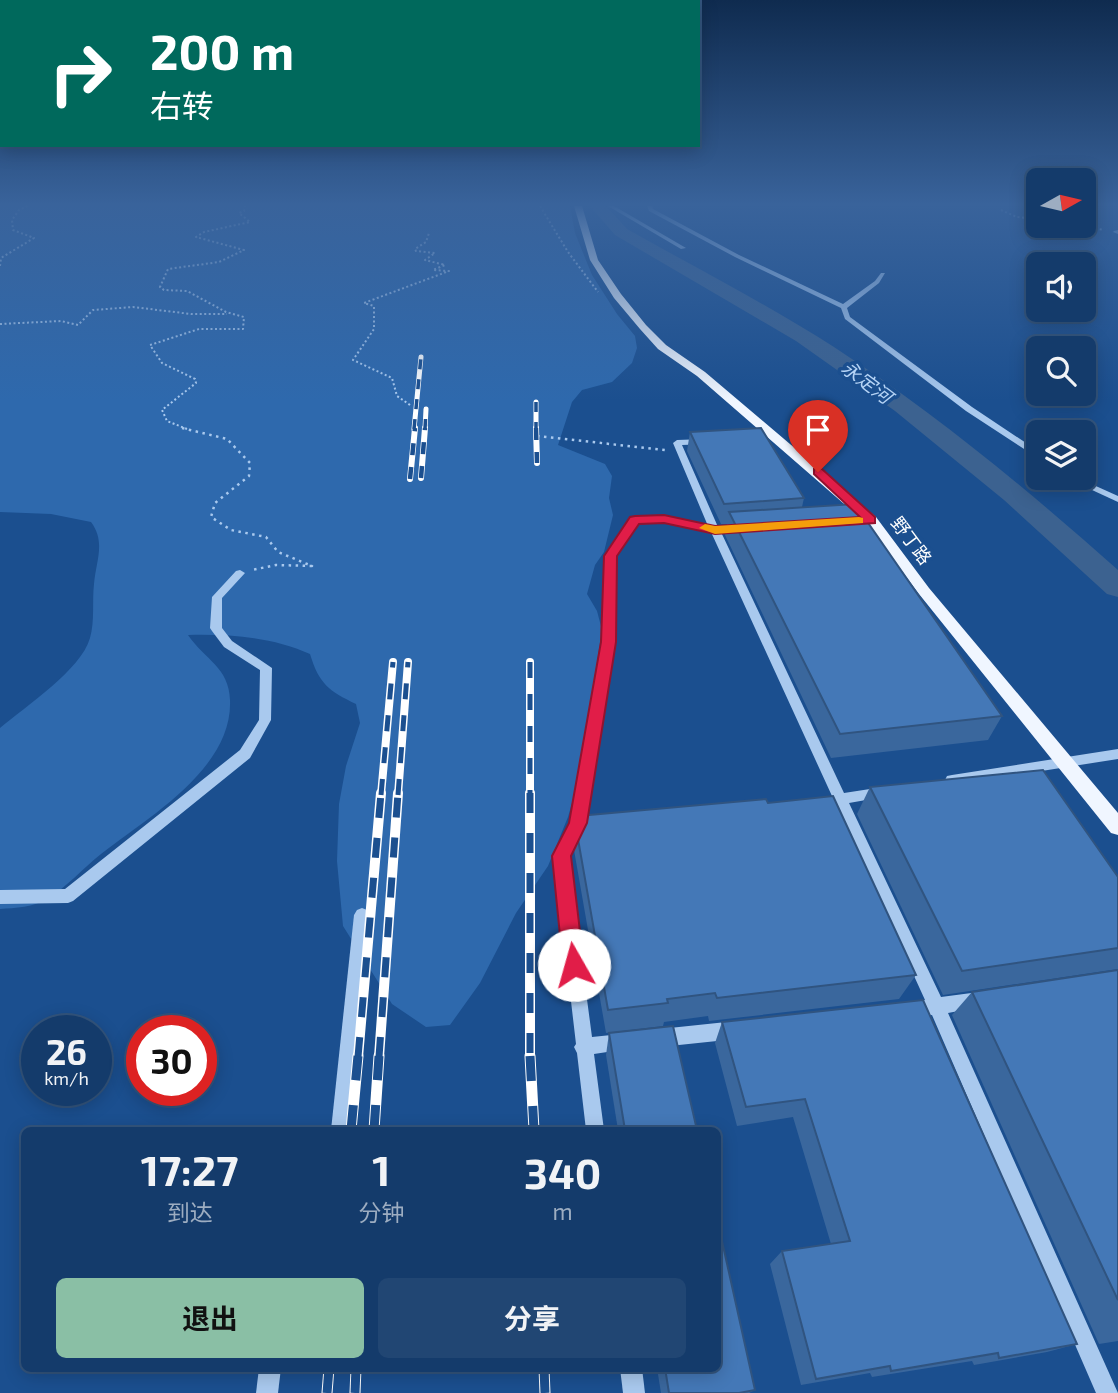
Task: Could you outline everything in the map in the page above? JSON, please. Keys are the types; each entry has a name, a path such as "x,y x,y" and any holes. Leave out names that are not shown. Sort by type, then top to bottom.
{"main road":[{"name":"野丁路","path":"601,271 617,296 662,348 701,374 871,520 924,591 1072,760 1118,827"}],"street":[{"path":"767,271 844,307 847,318 1026,448"},
{"path":"844,307 877,282 883,274"},
{"path":"717,442 677,443 937,1007 1107,1393"},
{"path":"1096,489 1118,499"},
{"path":"595,1127 561,856 585,823 608,642 611,556 635,520 664,519 715,530 754,527"},
{"path":"845,522 871,520"},
{"path":"0,897 68,896 245,754 265,720 266,668 229,644 216,628 217,597 240,573"},
{"path":"933,783 1118,754"},
{"path":"816,803 893,790"},
{"path":"340,1127 362,915"},
{"path":"896,1011 1002,997"},
{"path":"583,1047 760,1027"},
{"path":"267,1393 270,1372"},
{"path":"631,1372 634,1393"}],"path":[{"path":"167,271 160,287 164,290 187,291 196,298 244,317 243,329 199,329 150,345 153,355 164,365 195,379 196,383 162,410 167,421 185,429 227,439 250,463 248,475 215,503 211,517 231,530 266,537 278,552 312,566 276,565 240,573"},
{"path":"410,405 397,396 392,378 353,360 359,347 376,327 378,318 374,306 364,303 380,294 407,287 425,277 449,271"},
{"path":"0,324 61,321 78,325 93,310 133,307 191,314 233,314"},
{"path":"537,436 619,447 681,451"}],"shaded area":[{"path":"0,271 590,271 617,314 635,336 637,348 632,363 612,382 582,390 572,402 558,445 605,464 612,476 609,498 613,515 604,552 595,565 587,594 597,611 602,630 578,782 568,817 548,866 516,913 480,983 450,1025 426,1027 392,1004 343,926 337,861 339,804 346,766 360,723 356,704 339,695 321,680 310,654 266,640 188,635 221,672 229,689 227,725 218,748 203,770 163,808 101,854 54,894 42,902 0,909 0,728 51,687 85,650 92,625 99,544 96,529 91,522 51,514 0,512"}],"building":[{"path":"761,428 804,498 724,504 690,432"},
{"path":"855,504 1002,716 840,734 729,512"},
{"path":"1043,770 1118,877 1118,948 962,971 870,787"},
{"path":"833,796 916,975 717,998 715,993 667,999 668,1003 608,1010 575,822 578,816 766,799 768,803"},
{"path":"1118,970 1118,1300 972,992"},
{"path":"923,1000 1077,1344 999,1358 998,1353 891,1371 890,1366 816,1379 782,1251 850,1241 805,1099 746,1107 722,1022"},
{"path":"673,1026 696,1127 625,1127 609,1033"},
{"path":"721,1237 755,1390 739,1393 669,1393 666,1372 721,1372"}],"waterway":[{"name":"永定河","path":"690,271 803,337 904,406 1014,494 1118,587"}],"railway":[{"path":"414,429 421,357"},
{"path":"536,402 536,428"},
{"path":"425,429 426,409"},
{"path":"410,479 415,428"},
{"path":"421,478 425,428"},
{"path":"536,428 537,463"},
{"path":"381,795 393,662"},
{"path":"398,795 408,662"},
{"path":"530,662 530,1056"},
{"path":"358,1057 381,793"},
{"path":"379,1057 398,793"},
{"path":"351,1127 358,1056"},
{"path":"374,1127 379,1056"},
{"path":"530,1056 534,1127"},
{"path":"327,1393 329,1372"},
{"path":"355,1393 356,1372"},
{"path":"544,1372 545,1393"}],"slow traffic":[{"path":"705,528 715,530 859,521"}],"route":[{"path":"574,965 561,856 578,823 608,642 611,556 635,520 664,519 715,530 871,520 818,472"}]}
